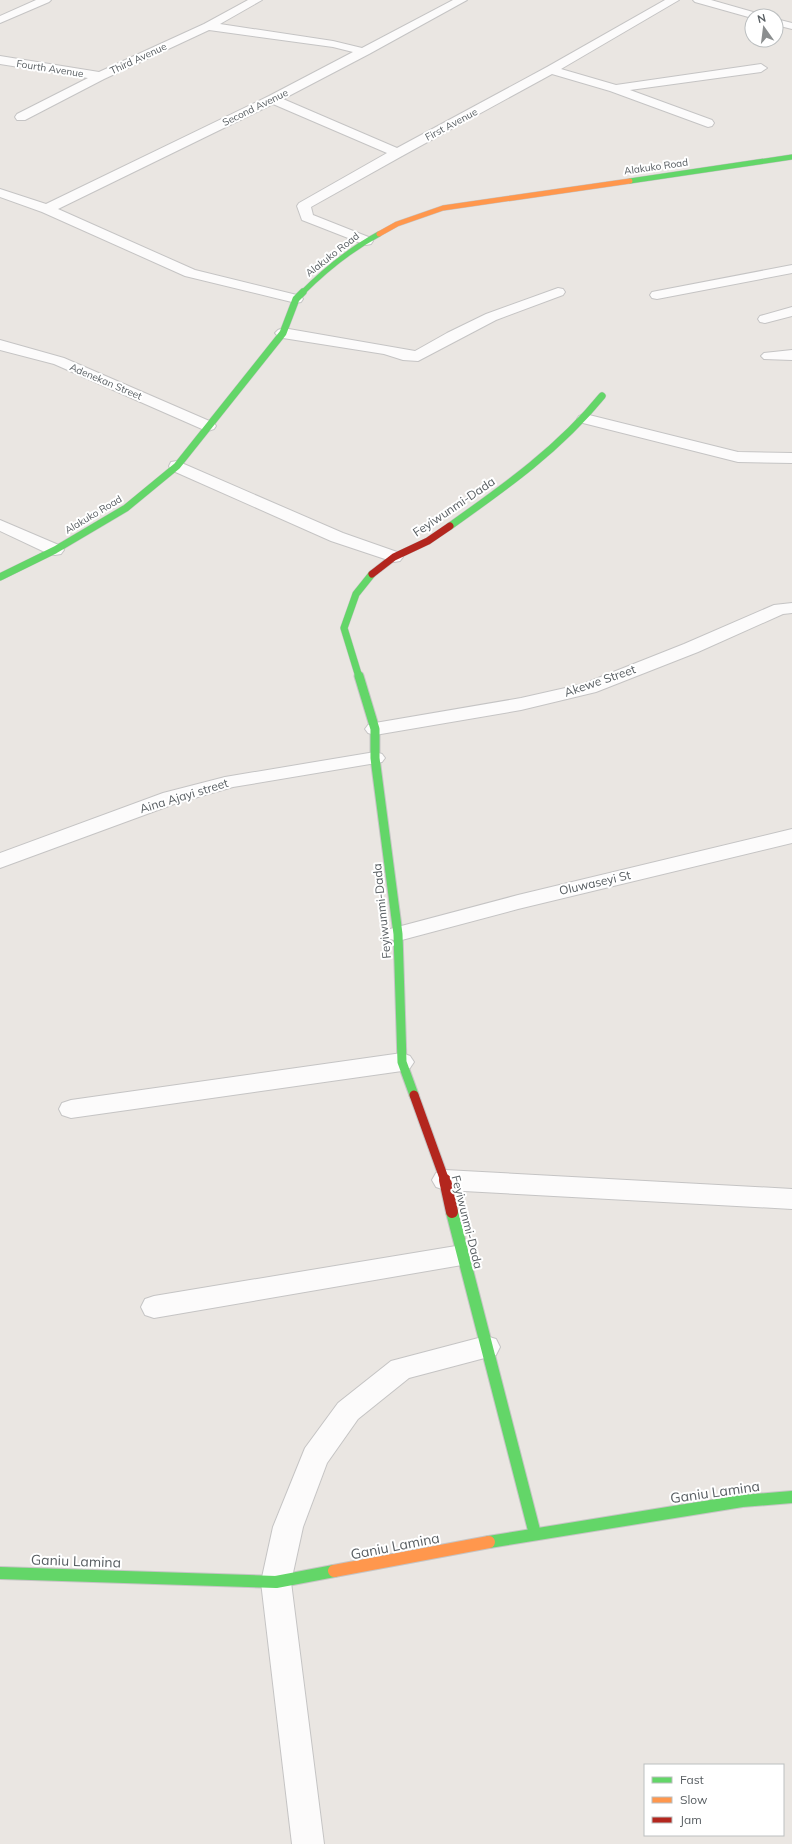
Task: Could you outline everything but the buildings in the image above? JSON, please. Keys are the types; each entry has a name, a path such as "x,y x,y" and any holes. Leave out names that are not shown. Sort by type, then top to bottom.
{"street":[{"path":"0,20 45,0"},
{"name":"Third Avenue","path":"21,117 100,76 208,26 256,0"},
{"name":"Second Avenue","path":"47,209 273,99 365,52 461,0"},
{"path":"699,0 744,13"},
{"name":"First Avenue","path":"366,241 307,217 304,206 669,3"},
{"path":"208,26 333,44 365,52"},
{"name":"Fourth Avenue","path":"0,60 100,76"},
{"path":"614,88 761,68"},
{"path":"551,70 614,88 708,123"},
{"path":"273,99 397,153"},
{"name":"Alakuko Road","path":"0,577 55,550 126,508 177,466 283,333 296,299 318,277 366,241 397,224 442,208 792,157"},
{"path":"0,192 47,209 190,274 296,299"},
{"path":"657,295 792,269"},
{"path":"283,333 386,350 404,355 418,356 452,336 491,317 558,292"},
{"path":"765,319 792,311"},
{"name":"Adenekan Street","path":"0,345 59,361 208,426"},
{"path":"769,356 792,355"},
{"name":"Feyiwunmi-Dada","path":"535,1534 462,1255 445,1180 402,1062 398,934 374,758 375,729 344,628 356,594 374,571 394,557 428,541 526,472 585,419 602,396"},
{"path":"585,419 738,457 792,458"},
{"path":"177,466 337,537 394,557"},
{"path":"0,525 55,550"},
{"name":"Akewe Street","path":"375,729 521,704 589,688 691,648 780,609 792,608"},
{"name":"Aina Ajayi street","path":"0,861 184,794 232,781 374,758"},
{"name":"Oluwaseyi St","path":"398,934 518,902 792,836"},
{"path":"71,1108 402,1062"},
{"path":"445,1180 792,1199"},
{"path":"154,1306 462,1255"},
{"path":"308,1844 276,1582 288,1527 315,1456 348,1411 401,1369 486,1346"},
{"name":"Ganiu Lamina","path":"0,1573 276,1582 535,1534 742,1501 792,1497"}],"traffic: fast":[{"path":"630,181 792,157"},
{"path":"0,577 55,550 126,508 177,466 283,333 296,299 318,277 366,241 379,234"},
{"path":"450,526 551,451 569,434 602,396"},
{"path":"372,574 356,594 344,628 375,729 375,758 398,934 402,1062 414,1095"},
{"path":"452,1212 535,1534"},
{"path":"489,1542 742,1501 792,1497"},
{"path":"0,1573 276,1582 334,1571"}],"traffic: slow":[{"path":"379,234 397,224 443,208 630,181"},
{"path":"334,1571 489,1542"}],"traffic: jam":[{"path":"372,574 394,557 428,541 450,526"},
{"path":"414,1095 445,1180 452,1212"}]}
